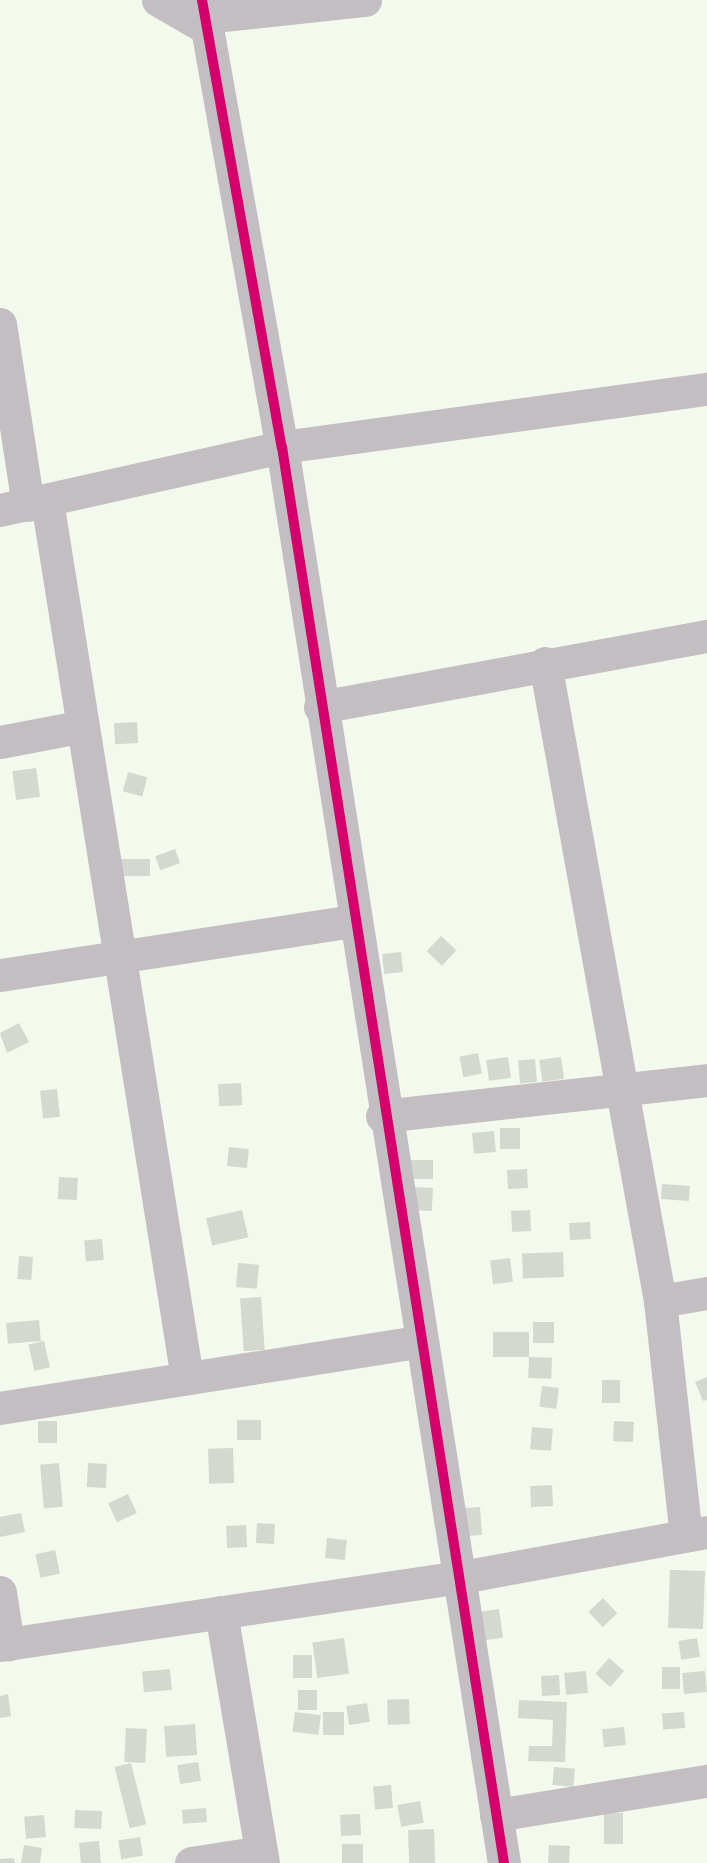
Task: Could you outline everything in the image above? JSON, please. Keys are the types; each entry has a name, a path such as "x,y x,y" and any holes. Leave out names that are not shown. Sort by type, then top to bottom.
{"street":[{"path":"158,0 205,15 365,0"},
{"path":"205,15 282,447 382,1116 422,1341 456,1578 504,1863"},
{"path":"0,324 25,505 79,727 187,1378"},
{"path":"25,505 282,447 707,388"},
{"path":"320,707 545,663 707,636"},
{"path":"0,1592 4,1645 456,1578 696,1533 660,1301 545,663"},
{"path":"0,742 79,727"},
{"path":"0,975 353,921"},
{"path":"382,1116 621,1093 707,1080"},
{"path":"660,1301 707,1293"},
{"path":"0,1408 422,1341"},
{"path":"191,1863 262,1857 221,1612"},
{"path":"496,1815 707,1781"}],"building":[{"path":"137,722 138,743 115,744 114,723"},
{"path":"36,768 40,797 16,800 12,771"},
{"path":"128,772 147,777 142,796 123,791"},
{"path":"175,849 180,863 160,870 155,856"},
{"path":"121,859 150,859 150,876 121,876"},
{"path":"441,936 456,950 442,966 427,951"},
{"path":"401,952 403,972 384,974 382,954"},
{"path":"19,1023 29,1042 7,1053 0,1033"},
{"path":"478,1053 482,1074 463,1077 459,1057"},
{"path":"508,1057 511,1078 489,1081 486,1060"},
{"path":"561,1057 564,1079 542,1082 539,1060"},
{"path":"535,1059 537,1082 520,1083 518,1060"},
{"path":"241,1083 242,1105 219,1106 218,1084"},
{"path":"57,1089 60,1117 43,1119 40,1091"},
{"path":"500,1128 520,1128 520,1149 500,1149"},
{"path":"494,1131 496,1152 474,1154 472,1133"},
{"path":"229,1147 249,1149 247,1168 227,1166"},
{"path":"411,1160 433,1160 433,1179 411,1179"},
{"path":"527,1169 528,1188 508,1189 507,1170"},
{"path":"59,1177 78,1178 77,1200 58,1199"},
{"path":"662,1184 690,1186 689,1201 661,1199"},
{"path":"412,1187 433,1188 432,1211 411,1210"},
{"path":"242,1210 248,1237 212,1246 206,1218"},
{"path":"530,1210 531,1231 512,1232 511,1211"},
{"path":"590,1222 591,1239 570,1240 569,1223"},
{"path":"102,1239 104,1260 86,1261 84,1241"},
{"path":"563,1252 564,1277 523,1278 522,1253"},
{"path":"19,1256 33,1257 31,1280 17,1279"},
{"path":"510,1258 513,1282 493,1284 490,1260"},
{"path":"238,1263 259,1265 257,1289 236,1287"},
{"path":"261,1297 265,1350 244,1351 240,1298"},
{"path":"39,1320 41,1341 8,1344 6,1323"},
{"path":"533,1322 554,1322 554,1343 533,1343"},
{"path":"493,1332 529,1332 529,1357 493,1357"},
{"path":"44,1341 50,1367 34,1371 28,1345"},
{"path":"529,1357 552,1358 551,1379 528,1378"},
{"path":"707,1377 707,1400 703,1401 695,1382"},
{"path":"602,1380 620,1380 620,1403 602,1403"},
{"path":"542,1386 559,1388 556,1409 539,1407"},
{"path":"237,1420 261,1420 261,1440 237,1440"},
{"path":"38,1421 57,1421 57,1443 38,1443"},
{"path":"614,1421 634,1422 633,1442 613,1441"},
{"path":"532,1427 553,1429 551,1451 530,1449"},
{"path":"233,1448 234,1483 209,1484 208,1449"},
{"path":"59,1463 63,1507 44,1508 40,1465"},
{"path":"88,1463 107,1464 106,1488 87,1487"},
{"path":"552,1485 553,1506 531,1507 530,1486"},
{"path":"128,1494 137,1513 117,1522 108,1503"},
{"path":"480,1507 482,1535 463,1536 461,1508"},
{"path":"21,1513 25,1532 0,1537 0,1517"},
{"path":"257,1523 275,1524 274,1544 256,1543"},
{"path":"246,1525 247,1547 227,1548 226,1526"},
{"path":"327,1538 347,1540 345,1560 325,1558"},
{"path":"55,1550 60,1573 40,1578 35,1554"},
{"path":"670,1570 705,1571 703,1629 668,1628"},
{"path":"603,1598 617,1613 603,1627 588,1612"},
{"path":"499,1609 503,1638 481,1641 477,1612"},
{"path":"344,1638 349,1674 317,1678 312,1642"},
{"path":"697,1638 700,1657 681,1660 678,1641"},
{"path":"293,1655 312,1655 312,1678 293,1678"},
{"path":"609,1658 624,1671 610,1687 595,1674"},
{"path":"662,1667 680,1667 680,1689 662,1689"},
{"path":"170,1669 172,1690 144,1692 142,1671"},
{"path":"586,1671 588,1693 566,1695 564,1673"},
{"path":"705,1671 707,1692 684,1694 682,1673"},
{"path":"559,1675 560,1695 542,1696 541,1676"},
{"path":"298,1690 317,1690 317,1710 298,1710"},
{"path":"8,1694 11,1716 0,1718 0,1696"},
{"path":"409,1699 410,1724 388,1725 387,1700"},
{"path":"519,1700 567,1702 565,1762 528,1761 529,1746 552,1746 553,1720 518,1718"},
{"path":"367,1703 370,1722 349,1725 346,1706"},
{"path":"295,1712 321,1715 318,1735 293,1732"},
{"path":"323,1712 344,1712 344,1735 323,1735"},
{"path":"684,1712 685,1728 663,1729 662,1714"},
{"path":"195,1724 197,1755 166,1757 164,1726"},
{"path":"624,1727 626,1745 604,1747 602,1729"},
{"path":"126,1728 147,1729 145,1763 124,1762"},
{"path":"198,1762 201,1781 180,1784 177,1765"},
{"path":"131,1763 146,1824 130,1828 115,1767"},
{"path":"554,1767 575,1769 573,1787 552,1785"},
{"path":"391,1785 393,1808 375,1809 373,1787"},
{"path":"420,1801 424,1823 401,1827 397,1805"},
{"path":"206,1808 207,1822 183,1824 182,1810"},
{"path":"75,1810 102,1811 101,1829 74,1828"},
{"path":"604,1813 623,1813 623,1844 604,1844"},
{"path":"360,1814 361,1835 341,1836 340,1815"},
{"path":"44,1815 46,1837 26,1839 24,1817"},
{"path":"434,1829 435,1863 409,1863 408,1830"},
{"path":"140,1837 143,1856 121,1859 118,1840"},
{"path":"99,1841 101,1863 81,1863 79,1843"},
{"path":"342,1844 363,1844 363,1863 342,1863"},
{"path":"24,1845 42,1848 40,1863 21,1863"},
{"path":"549,1845 570,1846 569,1863 548,1863"},
{"path":"14,1858 15,1863 0,1863 0,1859"}],"cycle path":[{"path":"202,0 282,447 504,1863"}]}
